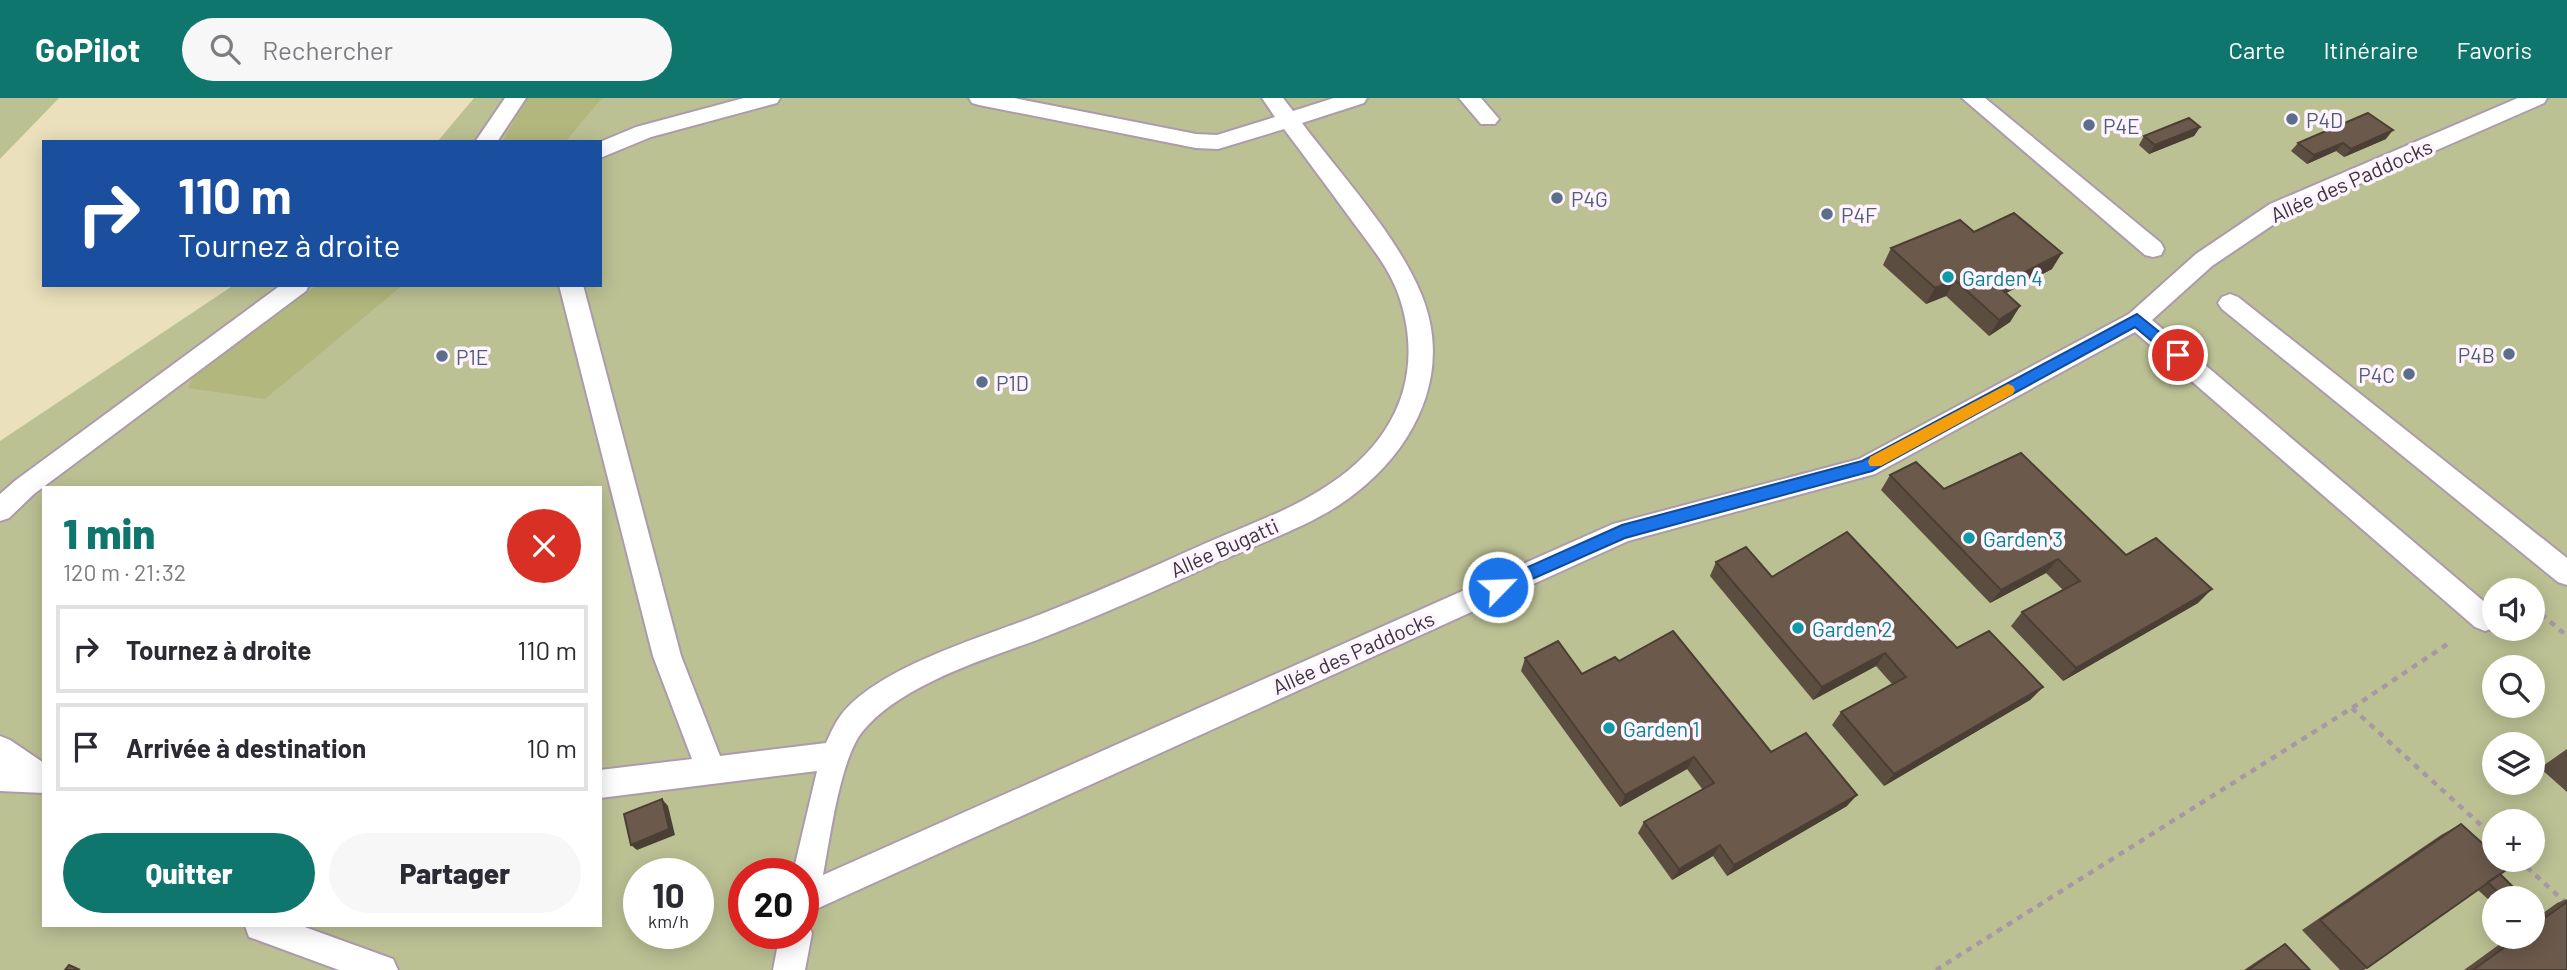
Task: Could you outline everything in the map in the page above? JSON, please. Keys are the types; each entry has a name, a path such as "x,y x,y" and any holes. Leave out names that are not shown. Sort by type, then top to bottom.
{"lane":[{"path":"487,140 516,98"},
{"path":"602,150 644,132 770,98"},
{"path":"979,98 1196,141 1218,142 1357,98"},
{"name":"Allée Bugatti","path":"813,858 837,755 850,725 869,706 901,684 1070,615 1328,499 1359,479 1389,449 1419,391 1423,353 1407,285 1394,261 1272,98"},
{"path":"1469,98 1488,119"},
{"path":"1972,98 2153,249"},
{"name":"Allée des Paddocks","path":"819,892 1622,532 1866,467 2137,320 2204,260 2278,210 2537,98"},
{"path":"0,510 25,487 295,287"},
{"path":"572,287 667,656 710,769"},
{"path":"2230,303 2567,574"},
{"path":"2137,320 2482,616"},
{"path":"0,749 42,779"},
{"path":"602,784 837,755"},
{"path":"0,777 42,780"},
{"path":"263,927 382,970"},
{"path":"789,970 793,949"}],"path":[{"path":"2545,617 2567,636"},
{"path":"1936,970 2352,708 2435,652"},
{"path":"2352,708 2482,826"},
{"path":"2532,872 2567,904"}],"green space":[{"path":"0,98 2567,98 2567,970 0,970"},
{"path":"527,98 602,98 567,140 503,140"},
{"path":"315,287 401,287 265,399 188,388 200,361"}],"sand":[{"path":"59,98 474,98 439,140 42,140 42,287 231,287 0,441 0,159"}],"building":[{"path":"2368,113 2393,130 2351,149 2343,143 2314,155 2298,143"},
{"path":"2189,118 2200,127 2155,145 2144,136"},
{"path":"2014,213 2062,253 1998,286 2020,306 1999,320 1955,280 1935,288 1891,248 1960,220 1974,232"},
{"path":"2021,453 2126,555 2156,538 2212,589 2076,668 2022,612 2080,581 2058,559 2001,590 1890,475 1916,462 1944,489"},
{"path":"1847,532 1957,648 1989,631 2043,687 1894,774 1841,712 1906,677 1885,653 1822,687 1716,562 1746,547 1772,577"},
{"path":"1673,631 1771,752 1806,733 1857,795 1734,865 1720,845 1679,869 1644,822 1714,783 1694,757 1625,795 1525,658 1558,641 1582,674 1615,657 1619,661"},
{"path":"662,799 669,829 631,845 624,814"},
{"path":"2461,824 2482,843 2482,872 2503,872 2367,968 2320,920"},
{"path":"2500,874 2512,886 2492,886 2488,882"},
{"path":"2567,902 2567,970 2473,970 2502,949 2545,949 2545,918"},
{"path":"2285,944 2310,970 2248,970"},
{"path":"69,965 80,970 65,970"}],"slow traffic":[{"path":"1876,462 2008,390"}],"place":[{"name":"P4D","path":"2292,119"},
{"name":"P4E","path":"2089,125"},
{"name":"P4G","path":"1557,198"},
{"name":"P4F","path":"1827,214"},
{"name":"Garden 4","path":"1948,277"},
{"name":"P4B","path":"2509,354"},
{"name":"P1E","path":"442,356"},
{"name":"P4C","path":"2409,374"},
{"name":"P1D","path":"982,382"},
{"name":"Garden 3","path":"1969,538"},
{"name":"Garden 2","path":"1798,628"},
{"name":"Garden 1","path":"1609,728"}],"route":[{"path":"1498,587 1622,532 1866,467 2137,320 2178,355"}]}
